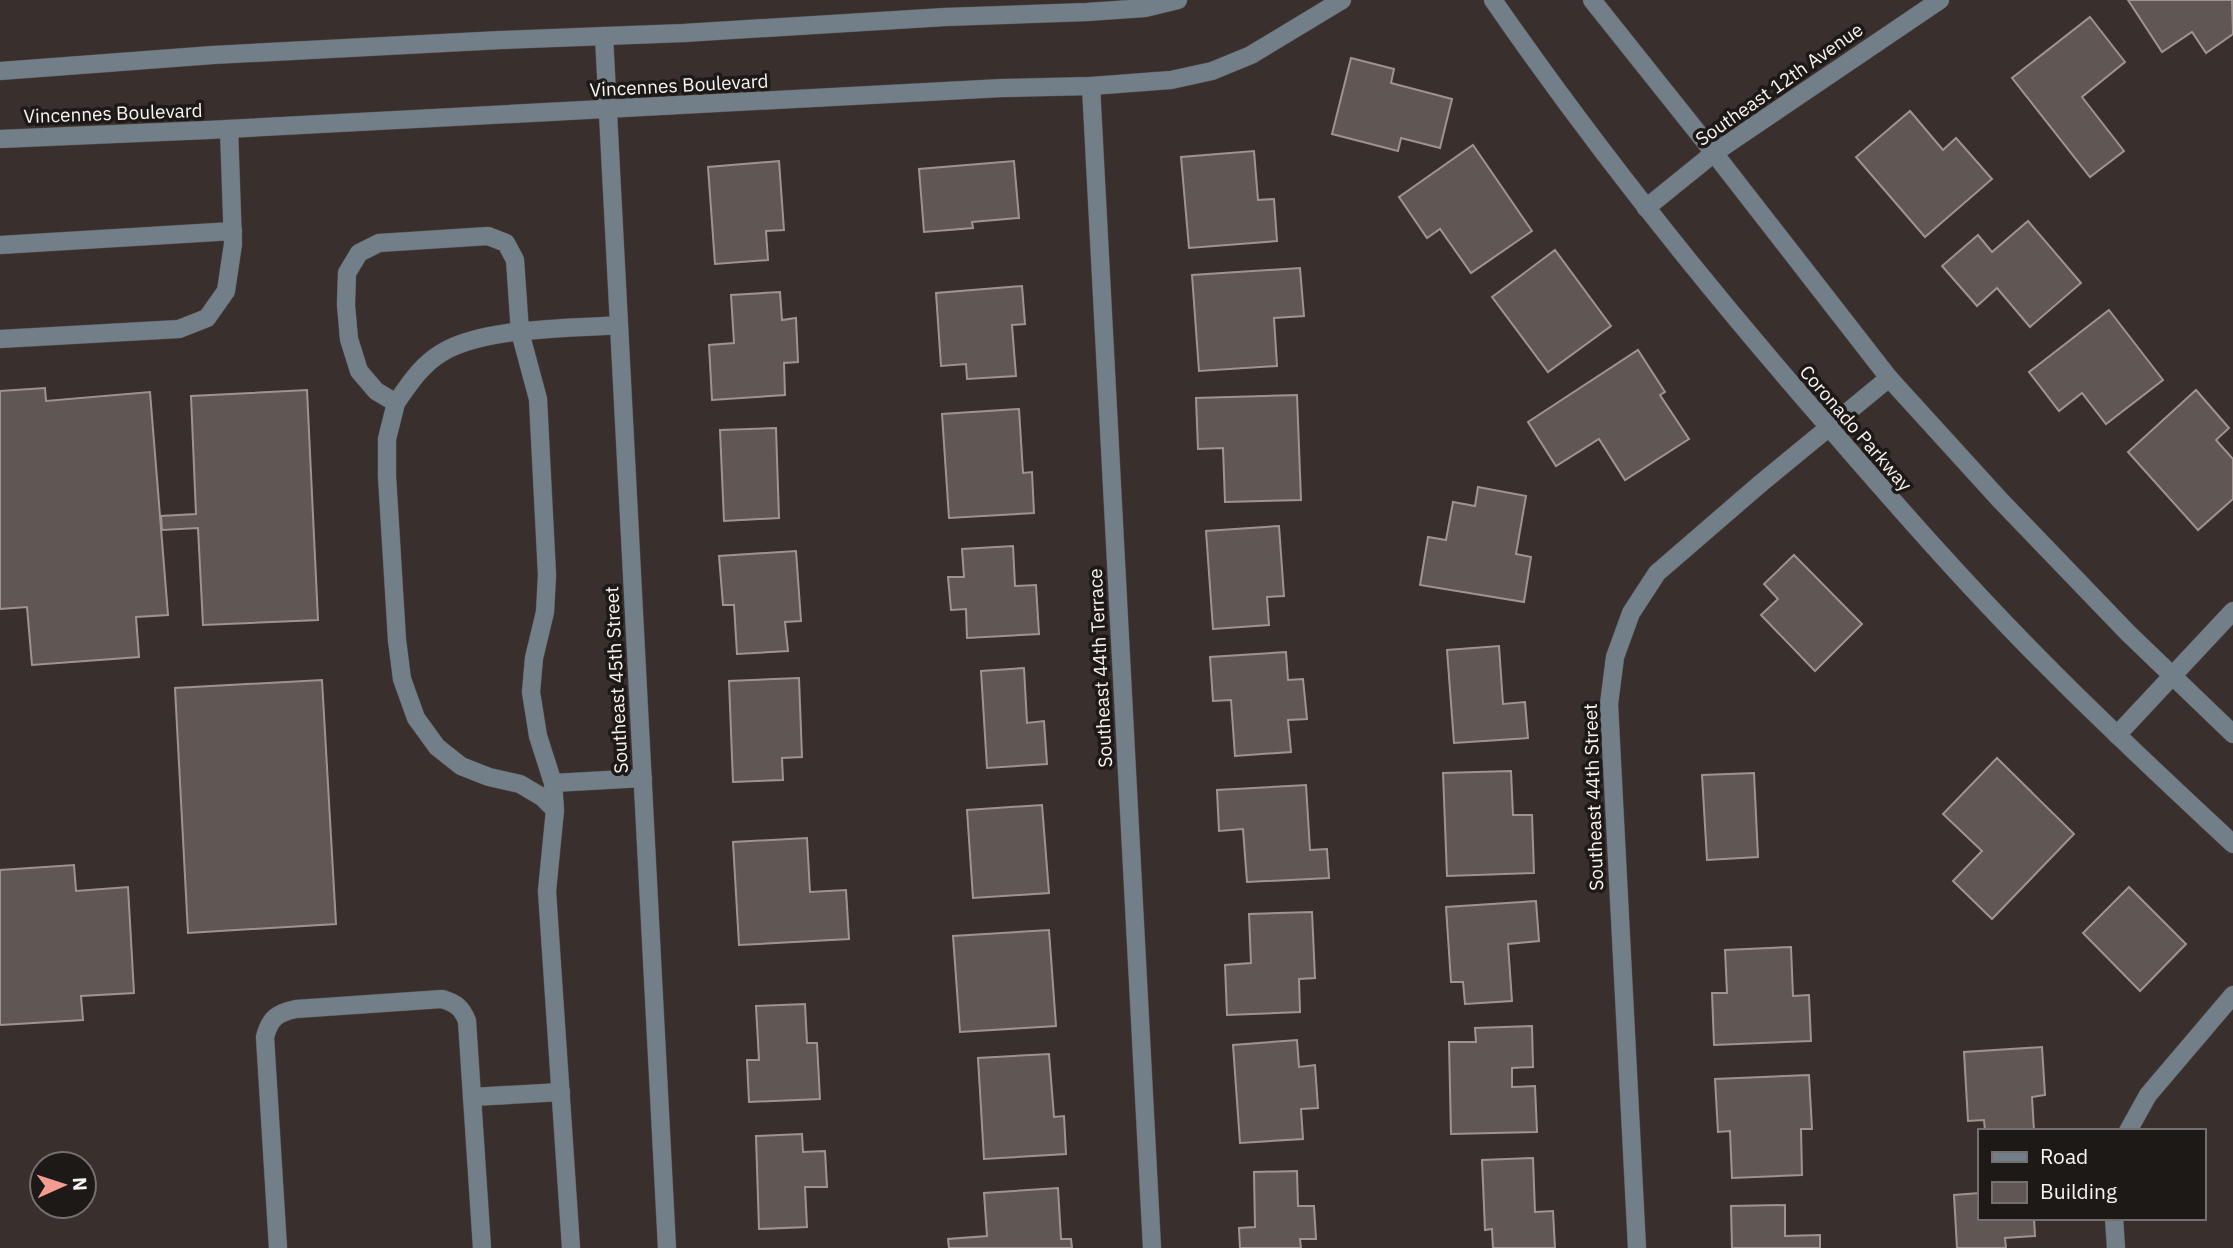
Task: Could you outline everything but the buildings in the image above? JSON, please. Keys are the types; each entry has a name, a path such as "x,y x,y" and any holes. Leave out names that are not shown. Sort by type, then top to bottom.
{"street":[{"path":"0,71 213,55 1087,12 1145,8 1178,0"},
{"name":"Vincennes Boulevard","path":"0,139 1171,80 1212,71 1251,55 1342,0"},
{"name":"Coronado Parkway","path":"1493,0 1646,208 1767,358 1896,507 2043,662 2233,844"},
{"path":"1592,0 1889,379 2000,500 2172,676 2233,734"},
{"name":"Southeast 12th Avenue","path":"1646,208 1714,153 1940,0"},
{"name":"Southeast 45th Street","path":"604,36 667,1248"},
{"name":"Southeast 44th Terrace","path":"1091,86 1152,1248"},
{"path":"0,339 178,328 207,318 226,291 233,232 229,129"},
{"path":"0,245 233,232"},
{"path":"396,403 376,391 359,371 349,339 347,273 359,253 379,243 488,236 506,243 515,260 520,332 538,399 547,575 545,612 534,658 531,692 538,736 553,783 555,810 547,891 571,1248"},
{"path":"555,810 542,797 520,784 489,777 461,766 436,747 416,718 402,679 396,626 387,439 396,403 416,374 442,352 472,340 520,332 618,325"},
{"name":"Southeast 44th Street","path":"1637,1248 1609,704 1615,657 1631,613 1657,573 1760,484 1889,379"},
{"path":"2117,735 2233,611"},
{"path":"553,783 642,778"},
{"path":"2129,1129 2148,1095 2233,995"},
{"path":"278,1248 265,1037 269,1022 279,1013 296,1009 442,999 454,1003 463,1011 467,1021 482,1248"},
{"path":"472,1097 561,1092"},
{"path":"2114,1220 2116,1248"}]}
